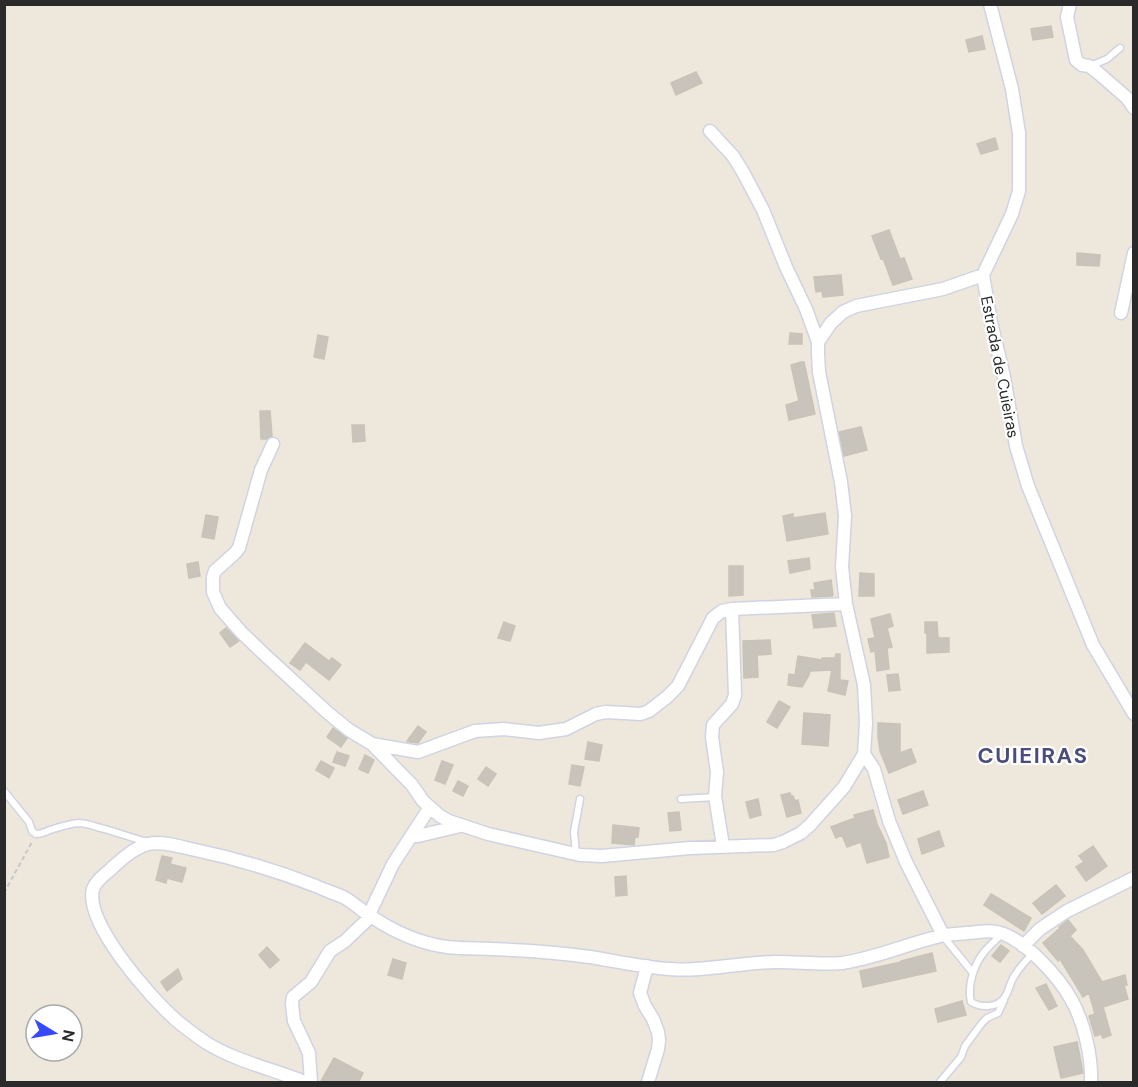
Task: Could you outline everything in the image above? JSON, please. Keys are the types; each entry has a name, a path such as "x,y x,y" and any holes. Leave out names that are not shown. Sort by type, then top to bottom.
{"street":[{"name":"Estrada de Cuieiras","path":"990,4 1012,89 1019,133 1019,191 1012,214 983,275 1016,446 1028,486 1093,645 1134,714"},
{"path":"1070,4 1067,17 1076,60 1082,65 1089,66 1127,98 1134,108"},
{"path":"273,444 261,470 239,548 215,571 213,577 213,592 220,608 249,639 328,713 349,730 372,744 412,785 423,801 449,821 488,834 576,855 602,856 690,848 774,845 801,833 844,787 864,754 866,723 864,685 846,604 842,567 845,516 841,482 819,372 818,342 806,309 763,210 743,172 733,156 710,131"},
{"path":"1121,313 1134,253"},
{"path":"818,342 831,323 843,312 856,306 943,289 983,275"},
{"path":"372,744 418,752 485,730 504,729 539,733 566,729 596,714 606,712 641,714 649,711 678,686 713,618 722,611 846,604"},
{"path":"723,846 715,797 717,772 712,737 713,726 732,704 735,695 732,609"},
{"path":"864,754 874,769 889,821 906,862 943,935"},
{"path":"311,1083 309,1053 294,1022 293,997 311,982 330,951 345,941 369,915 384,880 430,807"},
{"path":"412,836 463,825"},
{"path":"305,1083 225,1053 204,1041 179,1023 141,983 105,934 94,909 93,890 97,882 133,850 152,843 195,850 267,868 344,897 369,915 410,938 443,946 586,956 670,969 774,962 842,963 872,957 943,935 989,931 1002,933 1028,950 1049,970 1070,998 1080,1020 1086,1042 1092,1074 1091,1083"},
{"path":"1028,950 1040,929 1067,911 1134,878"},
{"path":"647,966 640,993 653,1019 659,1040 648,1083"}],"lane":[{"path":"1089,66 1107,59 1120,48"},
{"path":"4,791 13,800 36,834 76,823 119,832 152,843"},
{"path":"681,799 715,797"},
{"path":"576,855 574,832 580,799"},
{"path":"1002,933 979,960 969,994 971,1002 977,1006 986,1006 1001,1001 1006,996"},
{"path":"943,935 974,973"},
{"path":"940,1083 961,1057 965,1046 982,1023 998,1013 1012,979 1028,950"}],"path":[{"path":"4,893 36,834"}],"building":[{"path":"1051,26 1053,37 1033,40 1031,29"},
{"path":"982,36 985,49 969,52 966,40"},
{"path":"696,72 702,83 676,95 671,83"},
{"path":"995,138 998,149 981,154 977,144"},
{"path":"889,230 900,259 904,258 912,279 893,285 872,236"},
{"path":"1077,253 1100,255 1099,266 1077,265"},
{"path":"841,275 843,295 823,297 822,291 816,292 814,277"},
{"path":"790,333 802,334 802,344 789,344"},
{"path":"318,335 328,337 324,359 314,357"},
{"path":"804,362 815,414 789,420 786,405 799,401 791,365"},
{"path":"260,411 270,411 272,436 267,439 261,439"},
{"path":"352,425 364,425 365,441 353,442"},
{"path":"861,427 867,450 844,456 839,432"},
{"path":"825,513 828,534 787,541 783,516 793,514 793,518"},
{"path":"206,515 218,517 214,539 202,537"},
{"path":"809,558 810,569 790,573 788,561"},
{"path":"198,562 200,576 189,578 187,564"},
{"path":"729,566 743,566 743,595 729,596"},
{"path":"860,573 874,574 874,596 859,596"},
{"path":"831,580 832,596 812,597 811,590 815,590 814,583"},
{"path":"834,613 836,626 814,628 812,615"},
{"path":"890,614 893,626 887,628 892,647 887,648 889,669 877,671 875,651 871,652 868,639 875,638 871,619"},
{"path":"504,622 515,626 510,641 498,638"},
{"path":"925,622 937,622 938,638 949,638 949,652 927,653"},
{"path":"226,628 239,641 230,647 220,633"},
{"path":"770,640 771,654 757,655 758,677 744,678 743,641"},
{"path":"305,643 329,661 332,658 341,665 329,680 306,662 300,670 290,663"},
{"path":"836,654 840,654 840,680 848,681 845,695 828,691 832,670 810,671 802,687 788,685 789,674 795,675 798,656 822,660 822,658 835,658"},
{"path":"898,674 900,690 889,691 887,675"},
{"path":"779,701 790,707 777,728 767,722"},
{"path":"804,713 830,715 828,746 802,744"},
{"path":"878,723 900,724 900,753 911,749 916,762 889,773 880,751"},
{"path":"418,726 426,732 418,743 407,741"},
{"path":"333,728 347,738 341,747 327,737"},
{"path":"588,742 602,745 599,761 585,759"},
{"path":"337,752 349,756 345,766 333,762"},
{"path":"365,755 374,760 368,773 359,769"},
{"path":"321,761 334,768 329,778 316,770"},
{"path":"442,761 453,765 445,784 435,780"},
{"path":"572,765 584,767 580,786 569,784"},
{"path":"486,767 496,774 488,786 478,779"},
{"path":"458,781 468,786 463,796 453,791"},
{"path":"923,791 928,805 903,814 898,800"},
{"path":"790,793 795,801 798,800 801,813 787,817 781,795"},
{"path":"758,799 761,815 750,818 746,802"},
{"path":"873,810 889,857 867,863 861,842 847,847 842,835 836,838 831,827 855,818 854,815"},
{"path":"679,812 681,830 670,831 668,813"},
{"path":"613,825 639,828 634,845 612,843"},
{"path":"939,831 944,846 922,854 918,839"},
{"path":"1093,846 1107,866 1086,881 1076,867 1084,862 1079,856"},
{"path":"162,856 172,858 170,864 186,868 182,882 167,878 166,883 156,880"},
{"path":"626,876 627,895 616,896 615,877"},
{"path":"1056,885 1065,896 1042,914 1033,903"},
{"path":"991,894 1031,918 1024,931 984,905"},
{"path":"1068,920 1076,930 1070,936 1083,950 1102,982 1125,975 1127,985 1124,985 1128,999 1103,1007 1111,1035 1103,1038 1101,1034 1095,1036 1089,1016 1095,1014 1089,993 1083,997 1060,959 1058,961 1043,943"},
{"path":"1001,945 1009,951 1000,962 992,956"},
{"path":"267,947 279,960 270,968 259,955"},
{"path":"932,953 936,971 863,987 860,971"},
{"path":"393,959 406,963 402,979 388,975"},
{"path":"178,969 182,979 167,991 161,982"},
{"path":"1046,984 1057,1006 1049,1010 1036,988"},
{"path":"962,1001 966,1015 938,1022 935,1009"},
{"path":"1077,1042 1083,1073 1061,1078 1054,1047"},
{"path":"334,1058 363,1073 358,1083 320,1083"}],"district":[{"name":"CUIEIRAS","path":"1033,755"}]}
